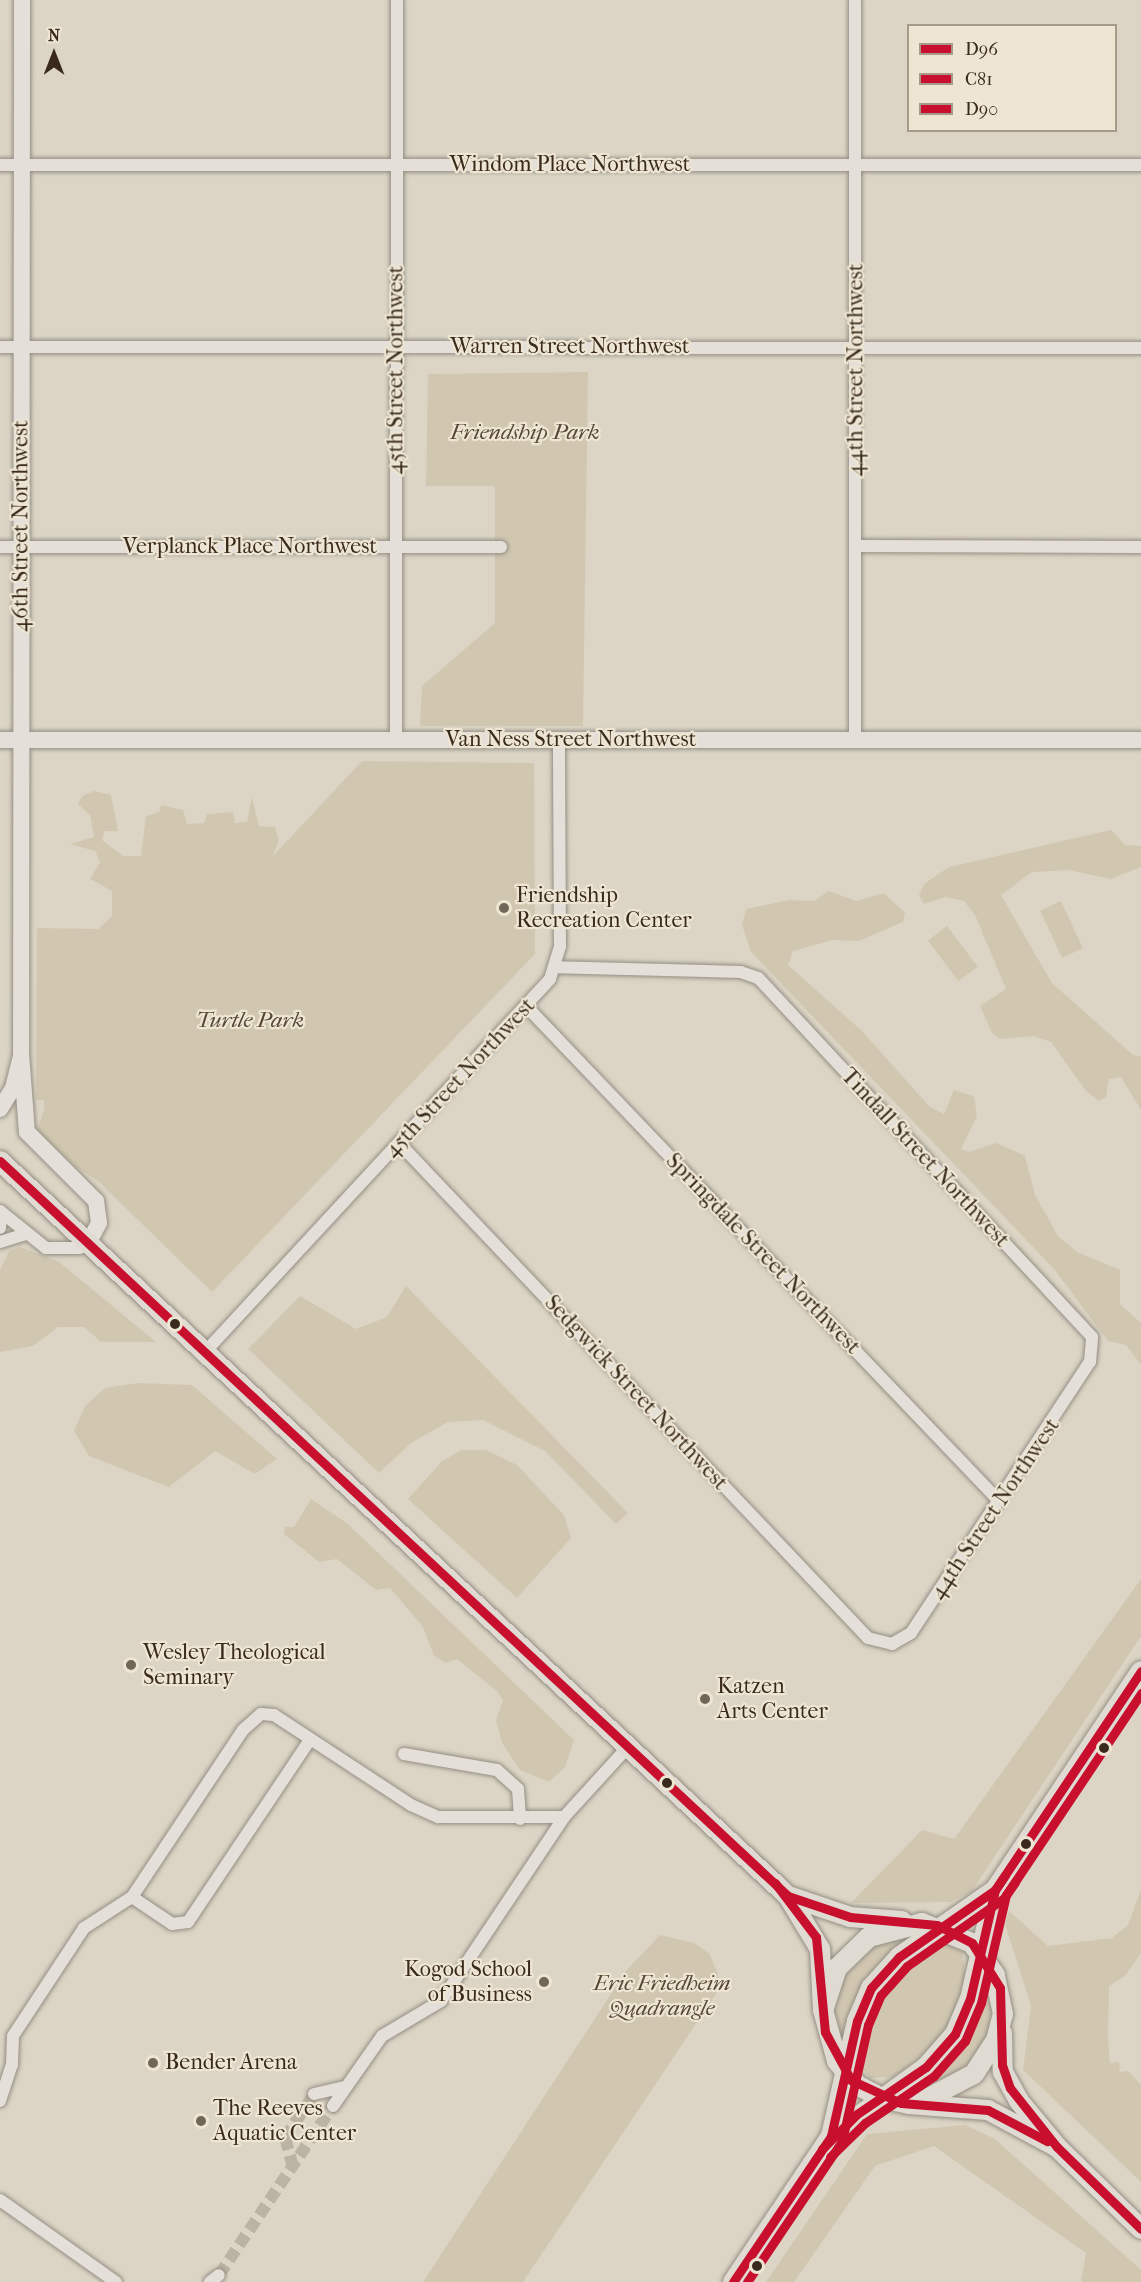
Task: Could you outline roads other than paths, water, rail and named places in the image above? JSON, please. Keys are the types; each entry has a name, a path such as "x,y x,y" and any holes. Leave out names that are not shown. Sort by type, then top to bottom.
{"main road":[{"path":"0,1161 788,1896 820,1949 823,2010 830,2047 846,2075 881,2098 917,2104 988,2110 1057,2147"},
{"path":"733,2282 831,2136 926,2067 955,2034 970,1999 995,1890 1141,1671"},
{"path":"831,2136 857,2021 871,1988 899,1957 995,1890"},
{"path":"788,1896 850,1917 944,1927 980,1952 998,1982 1005,2077 1057,2147 1141,2229"},
{"path":"823,2010 837,1968 855,1947 882,1932 922,1923"},
{"path":"917,2104 974,2074 1002,2022"}],"street":[{"name":"46th Street Northwest","path":"21,1053 22,0"},
{"name":"45th Street Northwest","path":"396,740 397,0"},
{"name":"44th Street Northwest","path":"855,0 855,740"},
{"name":"Windom Place Northwest","path":"0,165 1141,165"},
{"name":"Warren Street Northwest","path":"0,347 1141,348"},
{"path":"856,546 1141,547"},
{"name":"Verplanck Place Northwest","path":"0,547 501,547"},
{"name":"Van Ness Street Northwest","path":"0,740 1141,740"},
{"path":"556,967 559,740"},
{"name":"45th Street Northwest","path":"205,1352 526,1006 556,967"},
{"name":"Tindall Street Northwest","path":"556,967 750,973 1085,1329 1094,1347"},
{"name":"Springdale Street Northwest","path":"526,1006 999,1501"},
{"path":"0,1109 13,1088 21,1053"},
{"path":"1,1211 26,1234 46,1248 62,1250 89,1242 99,1223 96,1201 27,1132 21,1053"},
{"name":"Sedgwick Street Northwest","path":"399,1143 874,1641"},
{"path":"0,1228 1,1211"},
{"path":"0,1242 26,1234"},
{"name":"44th Street Northwest","path":"874,1641 892,1644 911,1633 1090,1362 1094,1347"},
{"path":"0,2101 12,2066 13,2036 84,1928 132,1897 253,1718 274,1715 310,1740 438,1816 520,1820 564,1817"},
{"path":"132,1897 172,1924 188,1922 310,1740"},
{"path":"333,2106 344,2086 382,2036 441,2001 564,1817 628,1747"},
{"path":"404,1754 497,1770 518,1789 520,1820"},
{"path":"314,2094 344,2086"},
{"path":"0,2200 116,2282"}],"tunnel":[{"path":"293,2167 285,2138 314,2094"},
{"path":"219,2275 333,2106"}],"place":[{"name":"Friendship Recreation Center","path":"504,908"},
{"name":"Wesley Theological Seminary","path":"131,1665"},
{"name":"Katzen Arts Center","path":"705,1699"},
{"name":"Kogod School of Business","path":"544,1982"},
{"name":"Bender Arena","path":"153,2063"},
{"name":"The Reeves Aquatic Center","path":"201,2121"}],"park label":[{"name":"Friendship Park","path":"525,433"},
{"name":"Turtle Park","path":"250,1021"},
{"name":"Eric Friedheim Quadrangle","path":"662,1996"}]}
